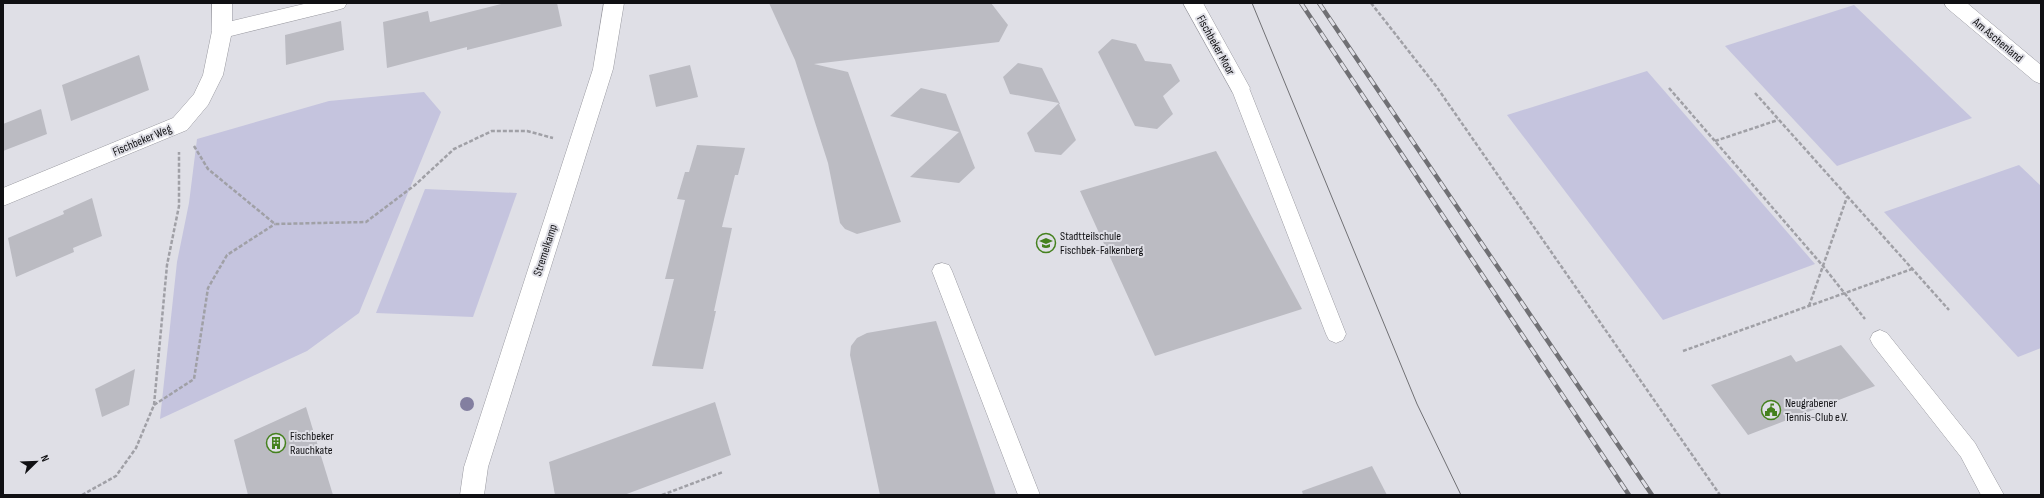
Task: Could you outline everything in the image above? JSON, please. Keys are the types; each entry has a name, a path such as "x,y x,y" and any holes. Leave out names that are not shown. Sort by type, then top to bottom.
{"street":[{"name":"Fischbeker Weg","path":"3,197 180,124 201,99 213,75 222,31 222,3"},
{"path":"222,31 337,3"},
{"name":"Stremelkamp","path":"472,495 476,467 602,69 614,3"},
{"name":"Fischbeker Moor","path":"1193,3 1240,88"},
{"name":"Am Aschenland","path":"1954,3 2041,76"}],"lane":[{"path":"1240,88 1336,334"},
{"path":"942,271 1029,495"},
{"path":"1880,339 1968,450 1993,495"}],"path":[{"path":"1371,3 1436,86 1720,495"},
{"path":"1669,88 1823,266 1880,339"},
{"path":"1754,93 1949,310"},
{"path":"1715,141 1778,120"},
{"path":"180,124 208,169 276,224"},
{"path":"82,495 116,476 136,448 154,405 167,265 179,206 180,124"},
{"path":"154,405 194,379 208,288 227,254 276,224 366,222 415,185 454,149 492,131 527,131 579,144"},
{"path":"1809,306 1847,197"},
{"path":"1683,351 1912,269"},
{"path":"662,495 723,472"}],"shaded area":[{"path":"1854,5 1972,118 1837,166 1725,46"},
{"path":"1647,71 1815,264 1663,320 1507,115"},
{"path":"424,92 441,112 359,313 307,351 160,419 177,262 189,203 197,139 329,101"},
{"path":"2019,165 2041,186 2041,348 2018,357 1884,212"},
{"path":"425,189 517,193 473,317 376,313"}],"building":[{"path":"505,3 557,3 562,26 467,50 467,47 387,68 383,22 428,11 430,22"},
{"path":"769,3 991,3 1008,25 999,42 814,64 848,72 901,222 857,234 845,229 840,223 828,163 795,60"},
{"path":"341,21 344,50 286,65 285,35"},
{"path":"1112,39 1136,44 1145,61 1171,64 1180,81 1163,96 1173,114 1157,129 1135,126 1098,52"},
{"path":"139,55 149,90 71,121 62,85"},
{"path":"1018,63 1042,68 1060,104 1076,140 1061,155 1035,152 1027,133 1059,103 1010,94 1003,77"},
{"path":"690,65 698,97 656,107 649,75"},
{"path":"921,88 946,94 975,168 959,183 910,177 959,132 890,116"},
{"path":"41,109 47,134 3,151 3,124"},
{"path":"697,145 745,148 738,175 735,175 722,227 732,228 714,311 716,311 703,369 652,366 674,279 665,279 685,200 677,199 685,172 689,172"},
{"path":"1216,151 1302,309 1155,356 1080,191"},
{"path":"92,198 102,236 73,248 74,252 16,277 8,238 64,214 63,211"},
{"path":"936,321 996,495 880,495 850,355 851,346 857,338 867,333"},
{"name":"Neugrabener Tennis-Club e.V.","path":"1841,345 1875,386 1748,435 1711,385 1791,355 1796,362"},
{"path":"135,369 129,405 102,417 95,389"},
{"path":"715,402 731,455 624,495 555,495 549,462"},
{"path":"306,407 333,495 248,495 234,440"},
{"path":"1372,466 1387,495 1303,495 1302,491"}],"tram line":[{"path":"1252,3 1417,404 1461,495"}],"railway":[{"path":"1301,3 1629,495"},
{"path":"1319,3 1652,495"}],"place":[{"name":"Stadtteilschule Fischbek-Falkenberg","path":"1046,243"},
{"name":"Neugrabener Tennis-Club e.V.","path":"1771,410"},
{"name":"Fischbeker Rauchkate","path":"276,443"}]}
